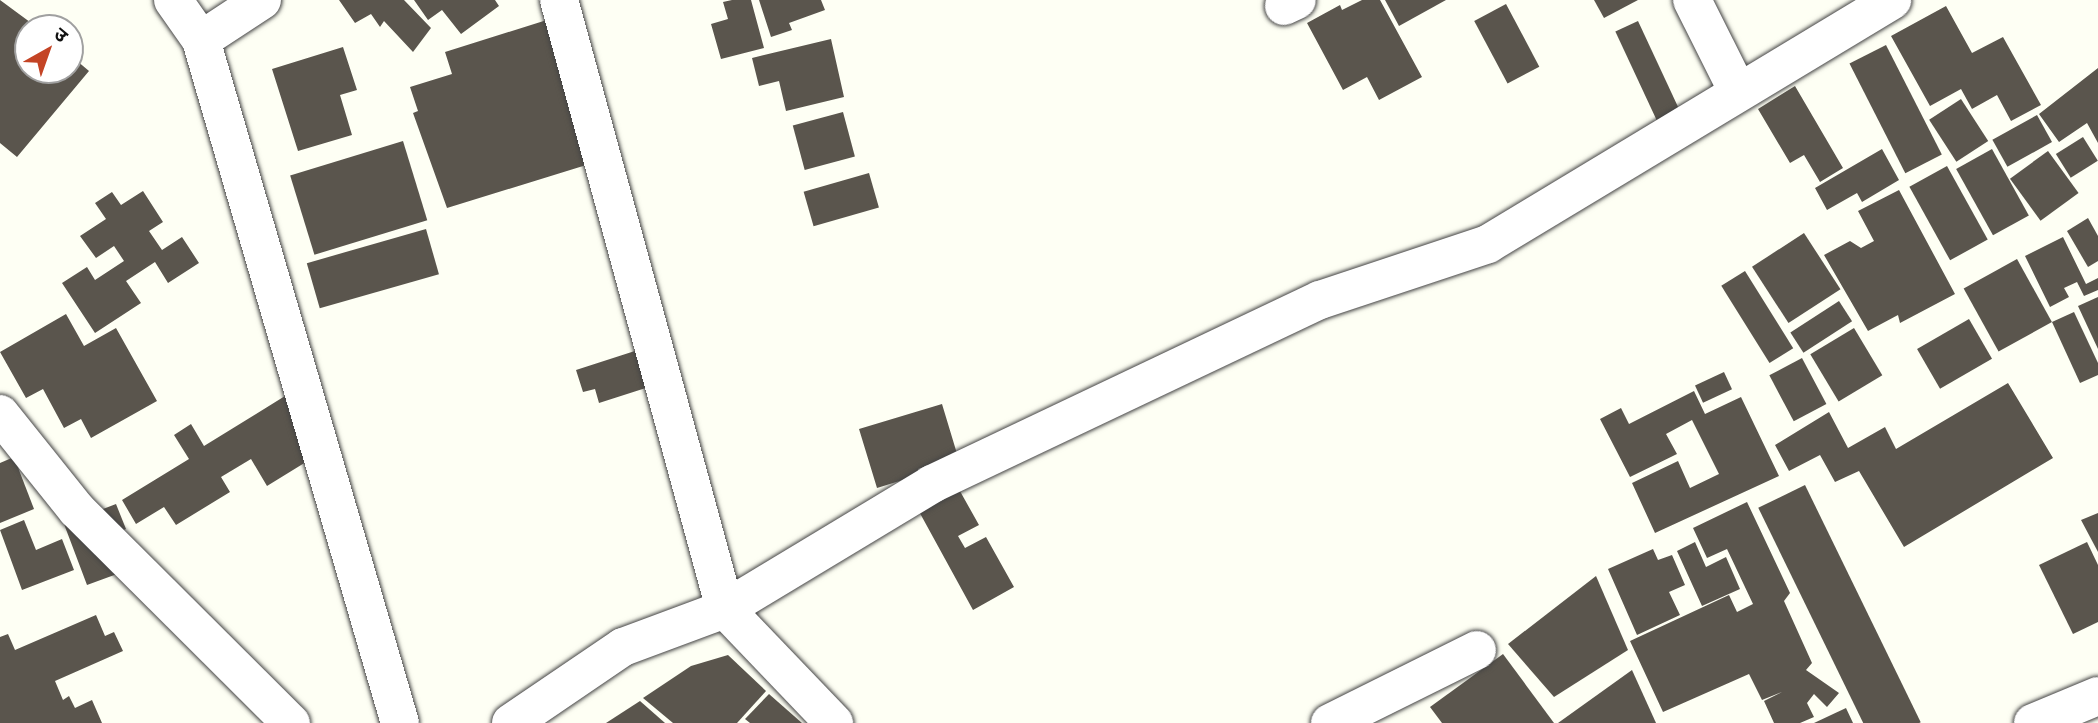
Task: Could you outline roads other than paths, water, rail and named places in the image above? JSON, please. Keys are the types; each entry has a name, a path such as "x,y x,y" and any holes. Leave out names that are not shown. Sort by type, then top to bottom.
{"street":[{"path":"173,0 201,40 400,723"},
{"path":"201,40 262,0"},
{"path":"559,0 725,609 834,723"},
{"path":"1692,0 1737,90"},
{"path":"511,723 623,647 725,609 932,484 1320,300 1488,244 1737,90 1892,0"},
{"path":"0,414 77,510 291,723"},
{"path":"1330,723 1478,650"},
{"path":"2033,723 2098,696"}]}
